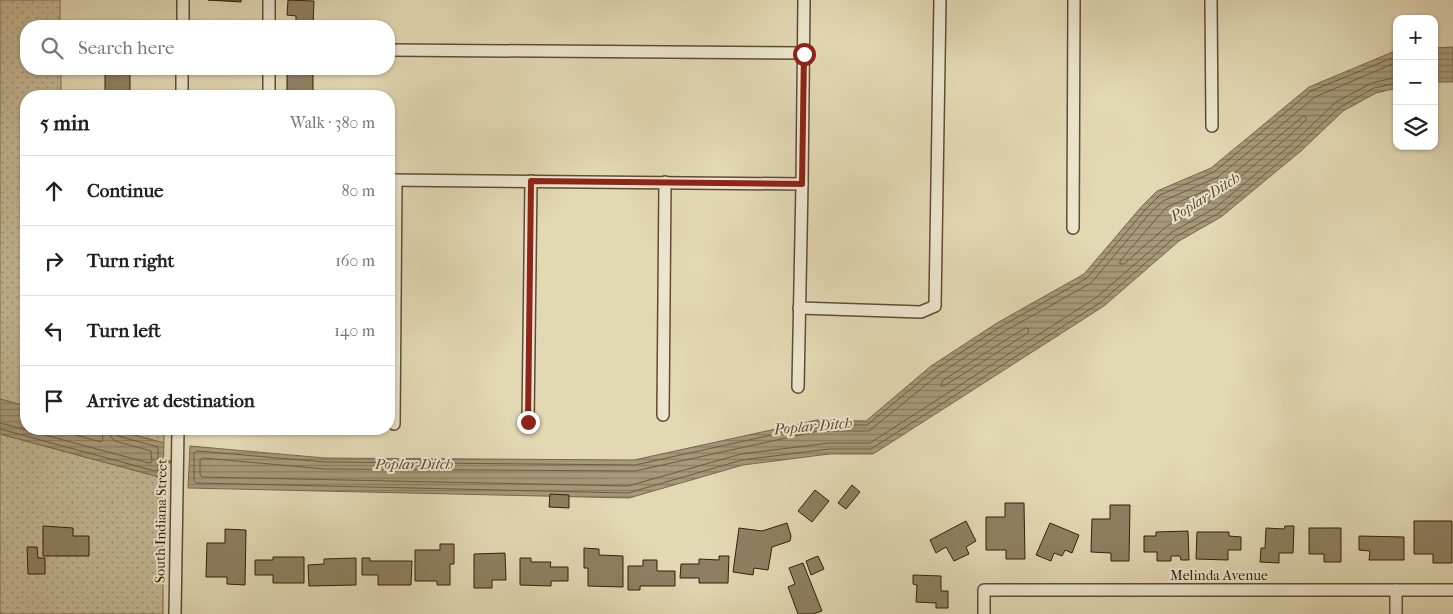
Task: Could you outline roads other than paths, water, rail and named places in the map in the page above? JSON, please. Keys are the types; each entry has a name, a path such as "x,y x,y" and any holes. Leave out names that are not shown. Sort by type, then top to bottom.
{"street":[{"path":"183,0 183,20"},
{"path":"269,0 269,20"},
{"path":"798,387 804,0"},
{"path":"799,308 922,312 935,306 940,0"},
{"path":"1073,228 1074,0"},
{"path":"1211,0 1212,126"},
{"path":"395,50 804,54"},
{"path":"182,75 182,90"},
{"path":"268,90 269,75"},
{"path":"395,180 802,184"},
{"path":"528,422 531,181"},
{"path":"663,415 665,182"},
{"name":"South Indiana Street","path":"175,614 178,435"},
{"name":"Melinda Avenue","path":"984,614 984,590 1453,590"},
{"path":"1396,590 1396,614"}],"water":[{"path":"1453,47 1453,82 1438,82 1438,48"},
{"path":"1393,52 1393,89 1376,93 1343,111 1301,151 1221,217 1179,241 1104,306 873,454 829,454 743,465 629,498 188,488 190,446 325,458 634,460 817,420 866,421 931,366 997,323 1084,274 1157,191 1211,168 1309,87"},
{"path":"0,399 20,404 20,435 134,435 164,443 163,478 0,434"}],"waterway":[{"name":"Poplar Ditch","path":"159,460 171,462"}]}
